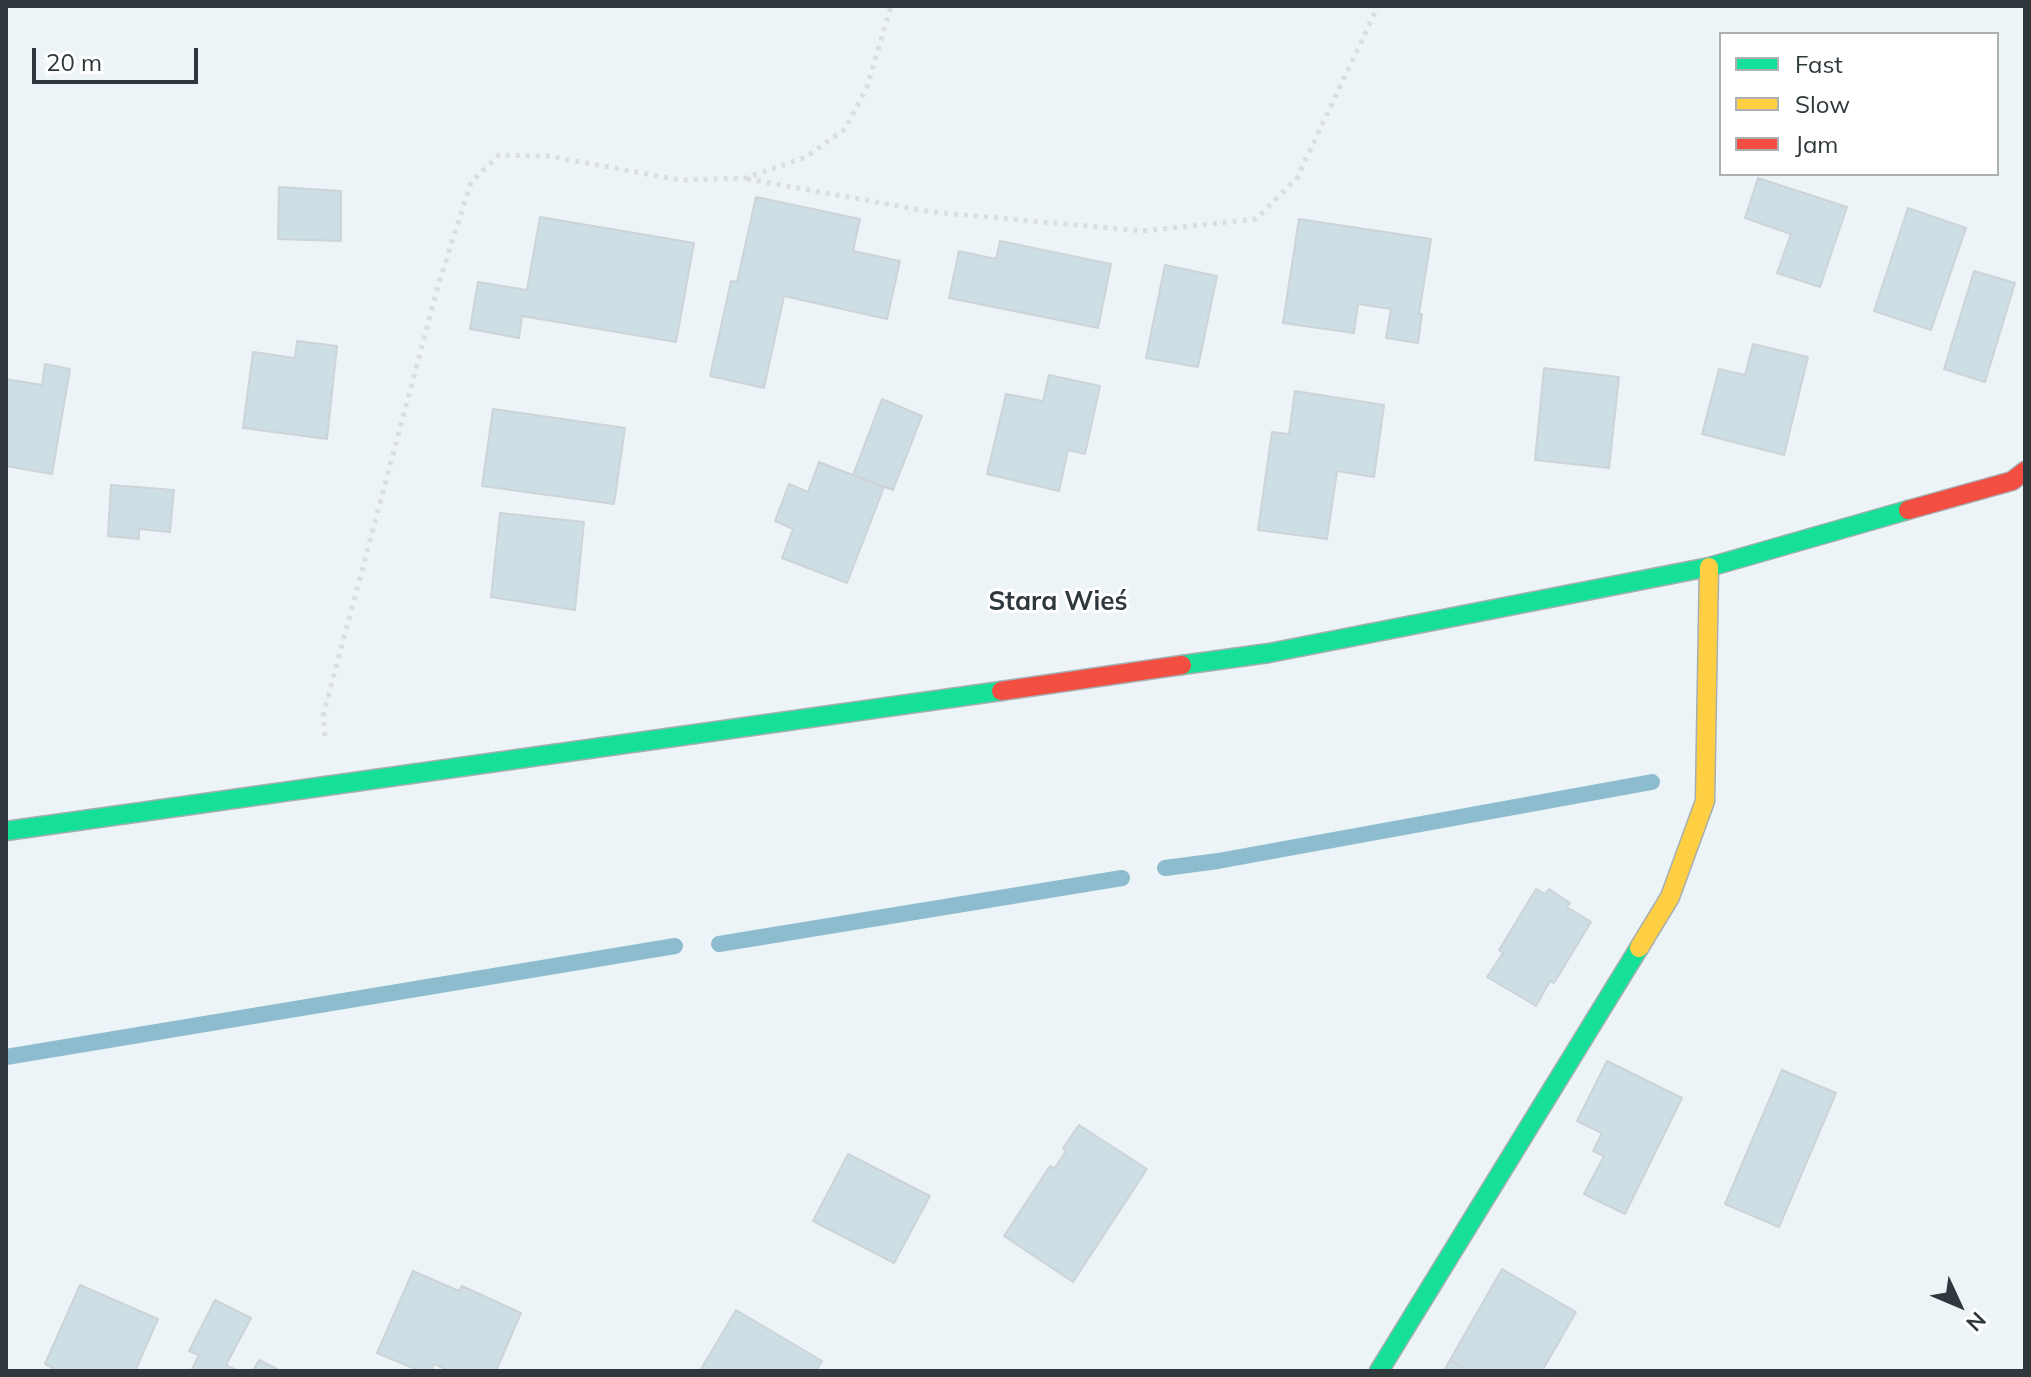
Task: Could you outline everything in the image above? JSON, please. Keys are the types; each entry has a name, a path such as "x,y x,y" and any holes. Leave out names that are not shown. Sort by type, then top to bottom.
{"street":[{"path":"6,831 1269,653 1709,567 2012,481 2025,471"},
{"path":"1379,1371 1670,897 1705,801 1709,567"}],"path":[{"path":"746,178 806,157 845,129 867,87 891,6"},
{"path":"328,784 323,716 438,286 471,182 499,155 548,156 680,180 746,178 932,212 1143,231 1256,219 1297,178 1378,6"}],"building":[{"path":"1758,178 1847,207 1820,287 1777,273 1791,234 1745,218"},
{"path":"279,187 341,191 341,241 278,239"},
{"path":"756,197 860,219 853,251 900,261 887,319 784,296 764,388 710,376 731,281 737,282"},
{"path":"1908,208 1966,228 1931,330 1874,311"},
{"path":"540,217 694,243 676,342 522,316 519,338 470,329 478,282 527,290"},
{"path":"1299,219 1431,239 1419,314 1422,314 1418,343 1386,338 1391,309 1358,304 1354,333 1283,323"},
{"path":"1000,241 1111,264 1098,328 949,298 959,251 996,259"},
{"path":"1165,265 1217,276 1198,367 1146,358"},
{"path":"1974,271 2015,283 1985,382 1944,369"},
{"path":"297,341 337,346 327,439 243,428 253,352 295,358"},
{"path":"1753,344 1808,357 1784,455 1702,434 1719,369 1745,375"},
{"path":"45,364 70,369 52,474 6,466 6,379 42,385"},
{"path":"1544,368 1619,377 1609,468 1535,460"},
{"path":"1049,375 1100,386 1085,454 1068,450 1059,491 987,474 1006,394 1043,401"},
{"path":"1295,391 1384,405 1374,477 1337,471 1327,539 1258,530 1272,432 1289,434"},
{"path":"882,399 922,416 893,490 853,475"},
{"path":"493,409 625,428 614,504 482,486"},
{"path":"819,462 884,487 847,583 782,558 793,529 775,521 789,484 808,492"},
{"path":"111,485 174,490 170,532 139,529 139,539 108,536"},
{"path":"500,513 584,522 575,610 491,597"},
{"path":"1536,889 1545,894 1549,889 1570,903 1567,907 1591,922 1554,983 1550,981 1536,1006 1487,977 1503,953 1499,950"},
{"path":"1607,1061 1682,1098 1625,1214 1584,1194 1604,1156 1593,1151 1602,1133 1577,1121"},
{"path":"1782,1070 1836,1093 1779,1227 1725,1204"},
{"path":"1079,1125 1147,1169 1073,1282 1004,1236 1050,1166 1055,1168 1066,1151 1063,1148"},
{"path":"848,1154 930,1196 894,1263 813,1221"},
{"path":"1502,1269 1576,1312 1542,1371 1468,1371 1450,1360"},
{"path":"413,1271 459,1291 462,1286 521,1313 496,1371 450,1371 434,1364 431,1371 420,1371 377,1353"},
{"path":"80,1285 158,1319 135,1371 51,1371 53,1368 45,1364"},
{"path":"215,1300 251,1318 226,1365 238,1371 191,1371 199,1355 189,1351"},
{"path":"736,1310 822,1361 816,1371 700,1371"},
{"path":"259,1360 281,1371 253,1371"},
{"path":"1450,1360 1468,1371 1444,1371"}],"waterway":[{"path":"1165,868 1652,782"},
{"path":"719,944 1122,878"},
{"path":"6,1057 675,946"}],"traffic: fast":[{"path":"1182,665 1269,653 1709,567 1908,510"},
{"path":"6,831 1001,691"},
{"path":"1379,1371 1639,948"}],"traffic: slow":[{"path":"1639,948 1670,897 1705,801 1709,567"}],"traffic: jam":[{"path":"1908,510 2012,481 2025,471"},
{"path":"1001,691 1182,665"}],"district":[{"name":"Stara Wieś","path":"1058,602"}]}
